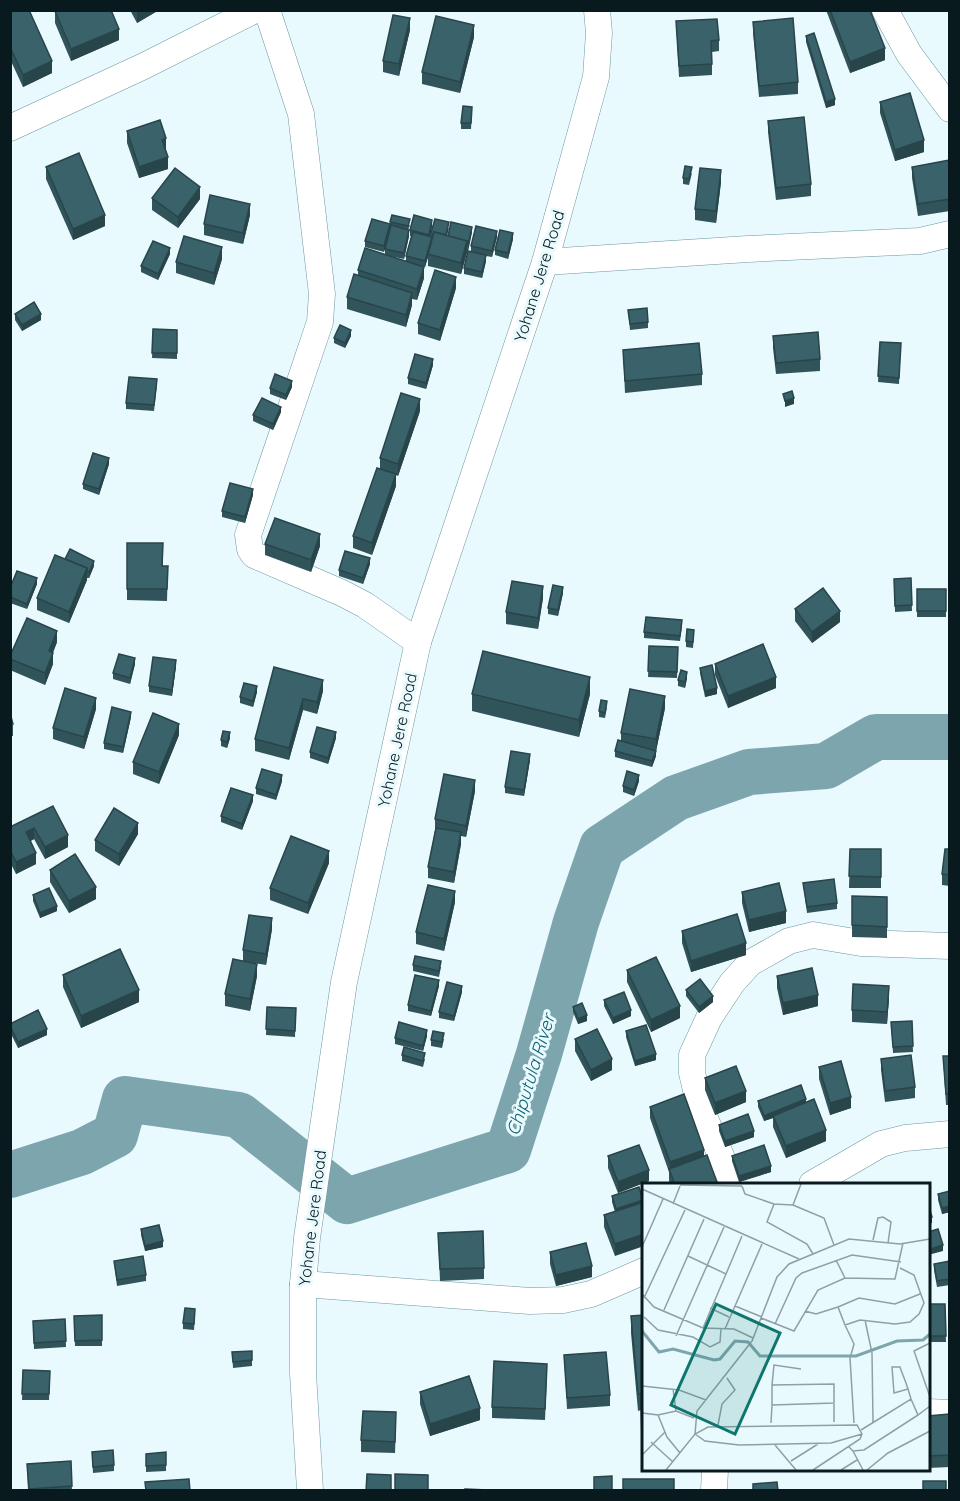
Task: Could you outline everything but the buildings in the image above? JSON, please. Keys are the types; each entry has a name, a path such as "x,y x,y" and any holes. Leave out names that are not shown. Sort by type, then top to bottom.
{"street":[{"path":"10,128 144,66 255,10"},
{"path":"267,10 301,114 322,294 320,322 248,535 248,542 254,555 357,601 418,642"},
{"name":"Yohane Jere Road","path":"310,1491 303,1373 303,1284 307,1238 344,982 418,642 545,262 596,77 599,33 597,10"},
{"path":"885,10 909,54 950,109"},
{"path":"545,262 920,241 950,234"},
{"path":"732,1183 700,1107 692,1073 692,1055 709,1018 732,983 750,963 789,940 813,935 861,943 950,946"},
{"path":"815,1183 881,1144 905,1138 950,1134"},
{"path":"303,1284 530,1301 563,1300 591,1294 642,1272"},
{"path":"930,1412 950,1413"},
{"path":"714,1491 715,1471"}],"waterway":[{"name":"Chiputula River","path":"10,1175 82,1152 115,1135 125,1099 239,1115 347,1201 508,1150 539,1054 576,922 602,847 676,798 749,772 826,766 876,737 950,737"}]}
